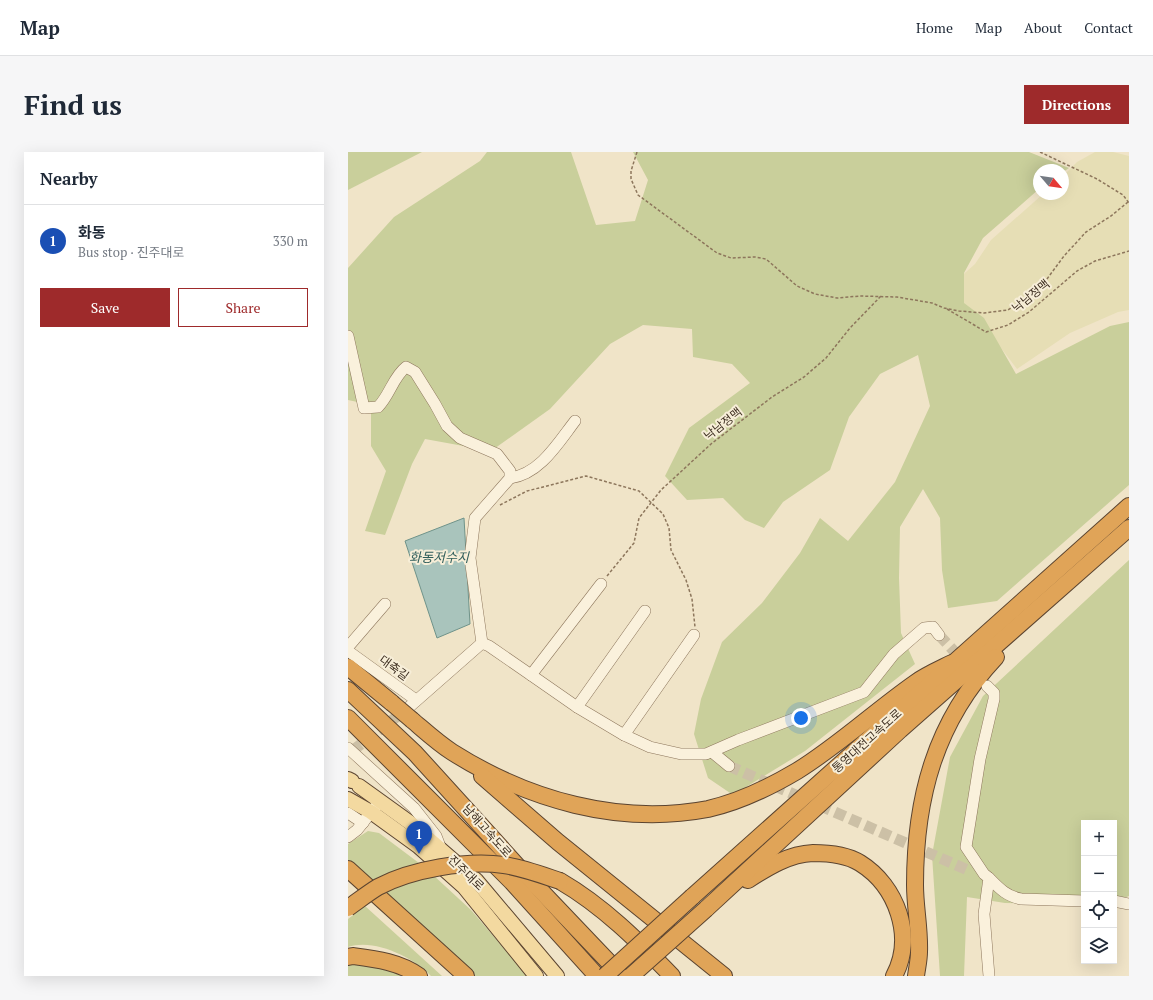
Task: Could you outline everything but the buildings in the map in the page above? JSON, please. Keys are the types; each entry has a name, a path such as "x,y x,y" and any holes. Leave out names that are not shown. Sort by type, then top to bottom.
{"highway":[{"name":"통영대전고속도로","path":"605,976 879,731 952,663 1129,506"},
{"name":"통영대전고속도로","path":"631,976 900,730 1129,528"},
{"path":"921,976 915,900 918,822 931,764 941,738 954,712 987,667 1062,588"},
{"path":"452,752 499,778 542,797 585,808 638,814 708,809 750,795 799,770 916,682 952,663"},
{"path":"348,667 392,703 412,709 452,752 558,842 724,976"},
{"name":"남해고속도로","path":"348,690 416,753 522,871 622,976"},
{"name":"남해고속도로","path":"348,718 512,882 597,976"},
{"path":"706,909 740,885 777,863 799,855 812,853 848,858 859,862 879,879 894,900 903,933 901,958 894,976"},
{"path":"348,908 378,888 398,878 477,863 505,865 560,881 576,890 628,931 672,976"},
{"path":"353,873 466,976"},
{"path":"916,976 919,952"},
{"path":"348,957 353,956 385,960 419,976"}],"main road":[{"name":"진주대로","path":"353,782 372,812 418,846 464,887 536,976"},
{"name":"진주대로","path":"348,799 441,849 476,880 557,976"}],"street":[{"path":"348,336 364,408 378,407 392,387 397,374 406,367 415,372 447,426 460,438 497,454 510,471 510,478"},
{"path":"482,643 470,558 475,518 510,478 517,477 536,466 558,444 575,421"},
{"path":"531,675 601,584"},
{"path":"348,646 385,604"},
{"path":"577,707 645,610"},
{"path":"482,643 489,646 577,707 624,735 650,747 681,754 706,754 738,740 864,692 894,654 913,636 924,628 933,627 939,635"},
{"path":"624,735 694,635"},
{"path":"412,709 482,643"},
{"name":"대축길","path":"348,652 412,709"},
{"path":"987,686 994,693 994,699 980,759 966,847 987,876 1003,892 1012,898 1021,900 1081,901"},
{"path":"348,748 414,808 436,836 441,849"},
{"path":"712,752 729,766"},
{"path":"348,813 372,812"},
{"path":"348,837 372,812"},
{"path":"970,870 987,876"},
{"path":"987,876 984,914 989,976"},
{"path":"1117,902 1129,904"}],"path":[{"path":"638,152 631,171 631,179 638,194 717,253 731,258 755,257 766,259 797,286 815,294 837,298 881,296 932,302 944,308 984,313 1008,310 1041,286 1064,256 1086,232 1111,216 1128,202 1123,195 1097,179 1040,152"},
{"name":"낙남정맥","path":"944,308 986,332 1008,325 1029,312 1077,271 1095,261 1129,251"},
{"name":"낙남정맥","path":"601,584 634,543 639,518 651,502 711,444 772,397 804,377 826,358 850,328 881,296"},
{"path":"494,508 527,491 586,476 639,491 663,514 669,528 671,550 686,580 696,622 694,635"}],"shaded area":[{"path":"1095,152 1113,152 1129,156 1129,310 1118,312 1070,333 1017,369 985,327 948,288 975,264 991,240 1036,200 1069,200 1069,170 1077,162"}],"green space":[{"path":"348,152 422,152 348,190"},
{"path":"487,152 571,152 596,225 635,221 648,180 633,152 1029,152 1059,164 1033,164 1033,194 983,238 964,273 964,303 984,318 1016,374 1110,326 1129,322 1129,485 997,601 948,608 942,570 940,518 923,489 900,527 899,578 901,633 915,664 805,751 733,795 708,778 694,734 701,699 722,642 762,603 800,553 820,518 848,541 895,482 930,406 918,355 880,374 849,417 830,470 783,502 764,528 745,520 723,498 687,500 665,476 689,428 750,383 732,364 693,357 692,329 643,325 610,344 550,409 491,451 425,439 412,464 385,535 365,531 386,471 371,446 371,413 367,404 348,400 348,268 394,217 480,161"},
{"path":"1129,560 1129,896 1117,901 1117,820 1081,820 1081,905 1005,903 967,897 964,976 940,976 932,855 950,757 983,696"},
{"path":"368,831 379,833 419,863 400,869 372,883 348,865 348,844"},
{"path":"432,874 471,910 528,976 463,976 380,892"},
{"path":"365,906 442,976 431,976 404,956 381,947 358,945 348,947 348,919"},
{"path":"348,962 376,964 409,976 348,976"}],"water":[{"name":"화동저수지","path":"464,518 470,624 437,638 405,541"}],"tunnel":[{"path":"939,635 965,663"},
{"path":"352,751 408,708"},
{"path":"729,766 970,871"}],"place":[{"name":"화동","path":"419,854"}]}
